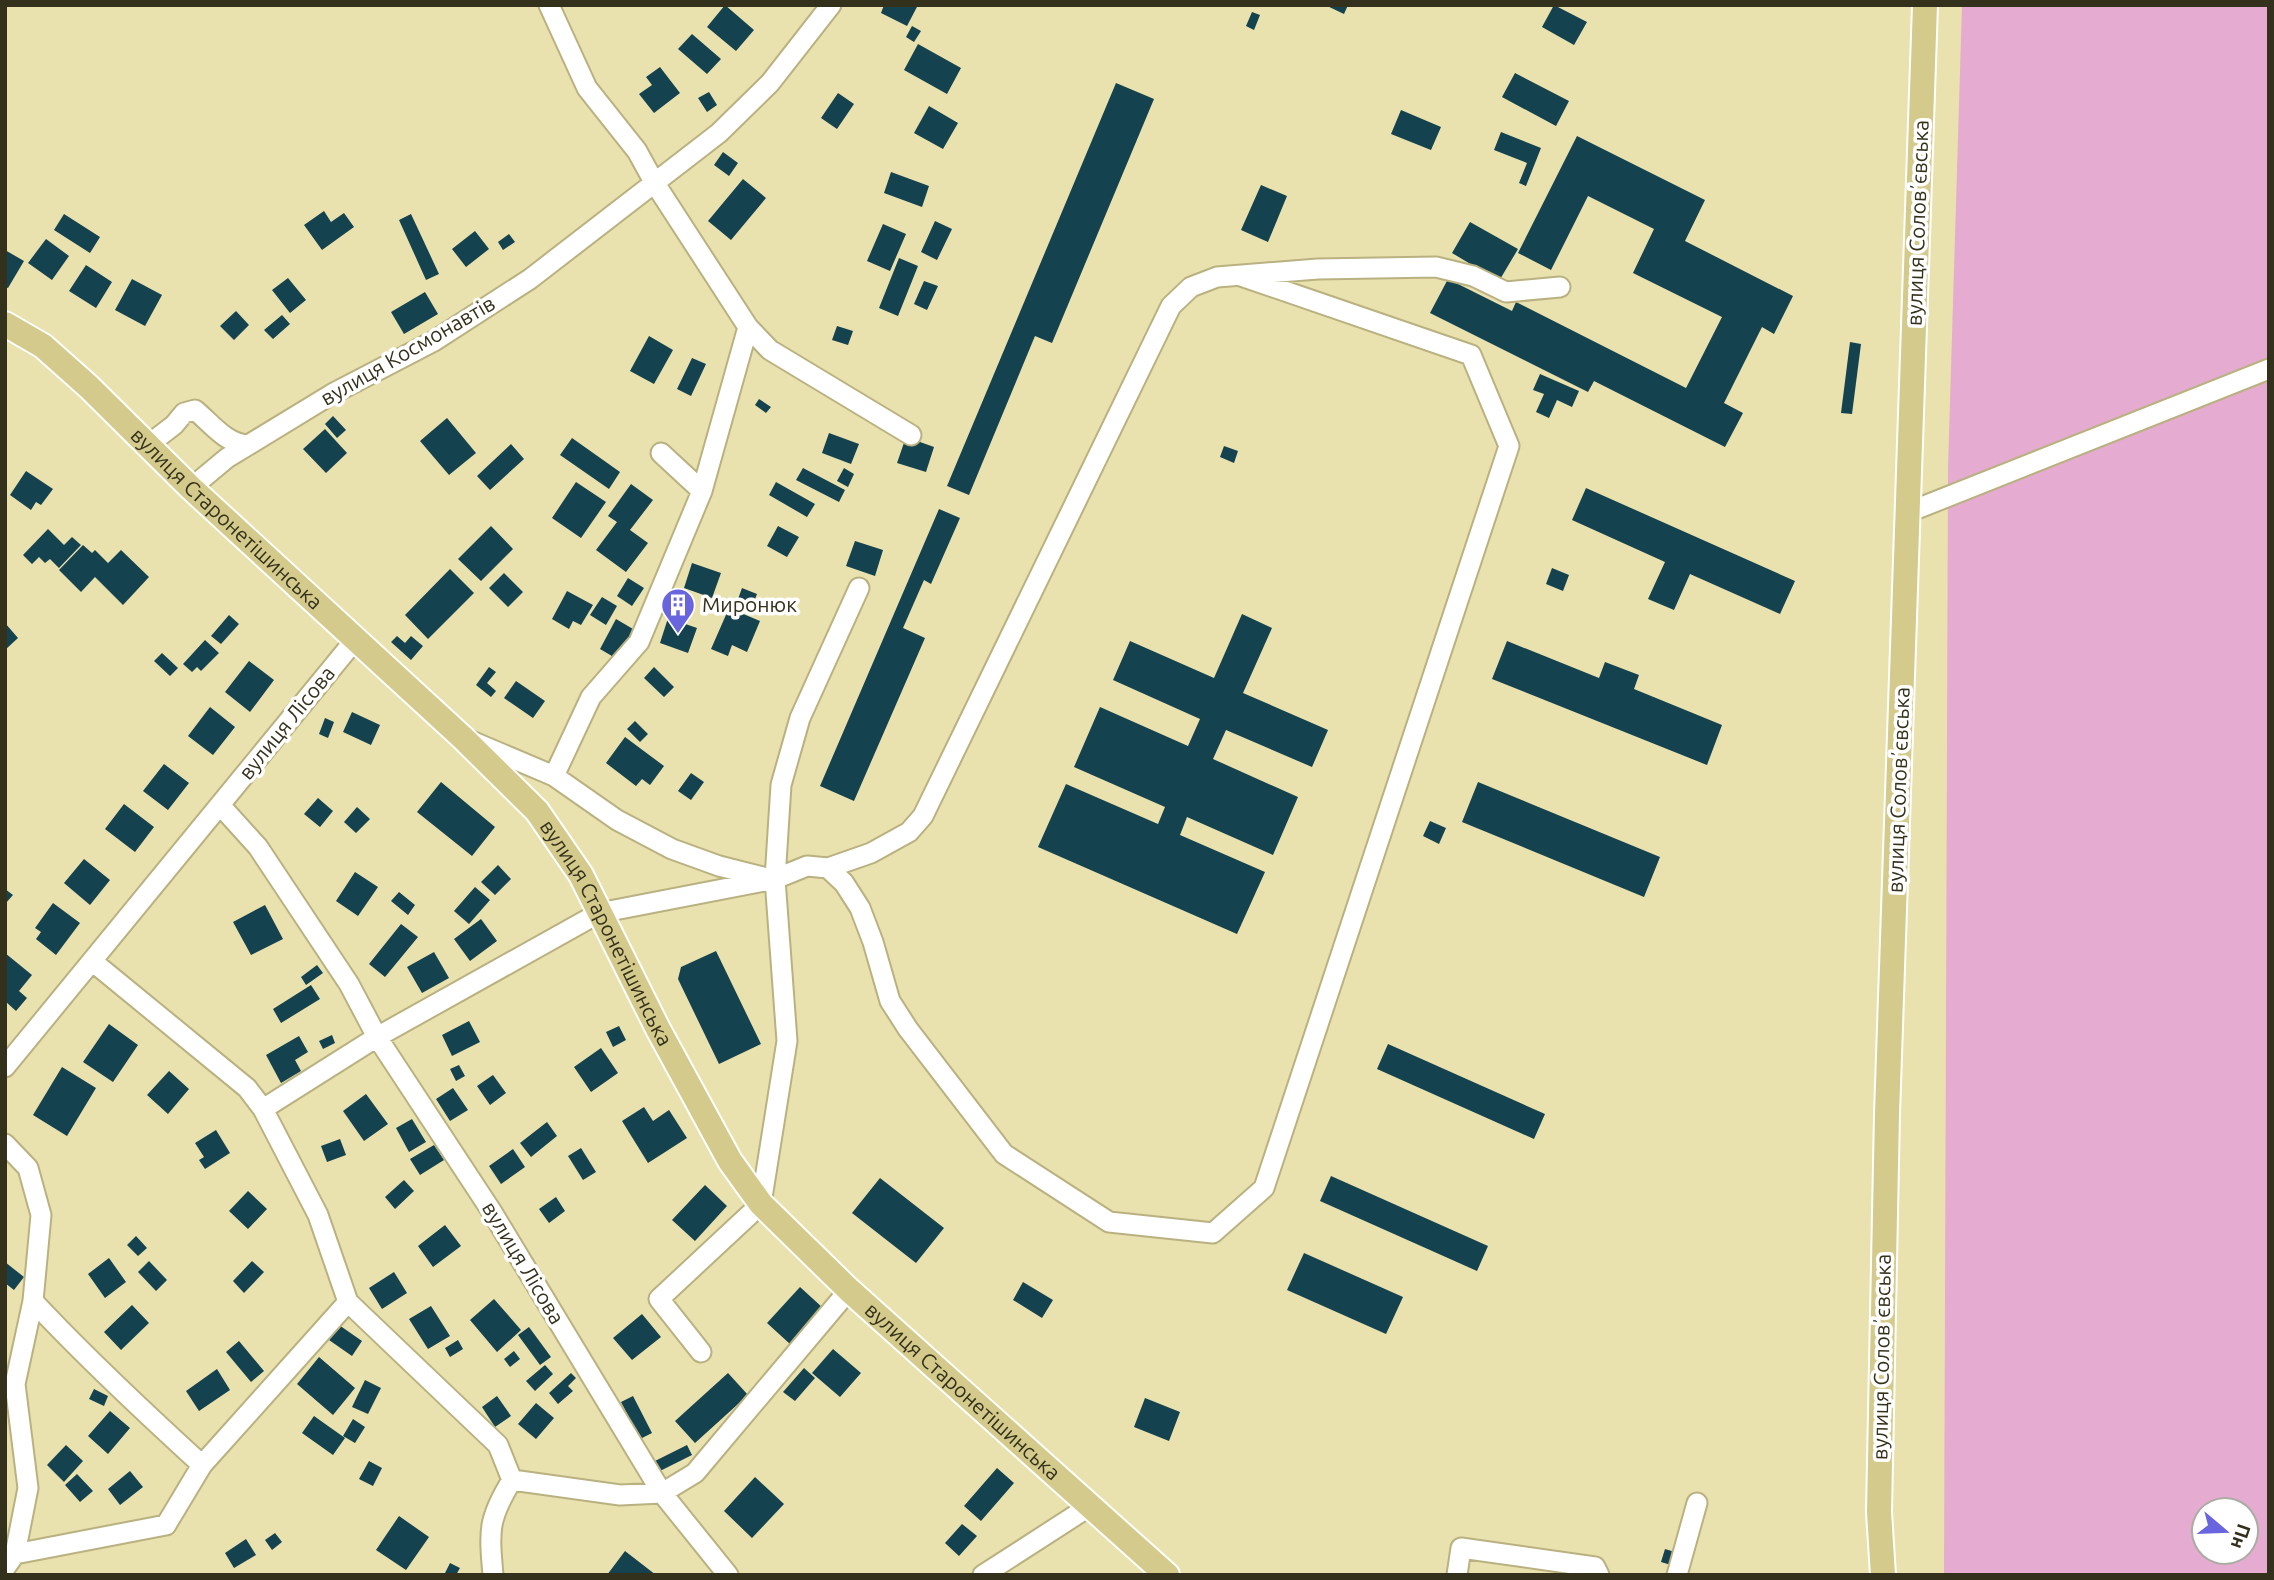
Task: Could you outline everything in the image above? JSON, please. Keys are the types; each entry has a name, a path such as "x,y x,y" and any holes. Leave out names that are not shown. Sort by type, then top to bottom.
{"main road":[{"name":"вулиця Соловʼєвська","path":"1883,1575 1879,1512 1887,1114 1925,5"},
{"name":"вулиця Старонетішинська","path":"5,324 43,346 191,488 463,738 537,811 580,875 730,1161 761,1204 849,1290 1167,1575"}],"street":[{"path":"549,5 587,88 637,150 654,182 748,327 770,350 911,435"},
{"name":"вулиця Космонавтів","path":"191,488 227,458 248,445 332,394 434,341 530,279 719,133 770,83 831,5"},
{"path":"263,1109 377,1037 599,913 775,879 807,866 828,868 886,846 909,832 923,816 1164,318 1180,295 1191,287 1217,277 1318,269 1436,267 1466,274 1506,292 1560,288"},
{"path":"828,868 844,883 860,908 890,1001 896,1011 1004,1154 1109,1222 1213,1233 1264,1188 1508,446 1471,355 1241,276"},
{"path":"554,776 591,697 639,642 702,491 748,327"},
{"path":"1909,512 2269,369"},
{"path":"148,445 184,413 195,410 231,440 248,445"},
{"path":"661,453 702,491"},
{"path":"701,1352 659,1299 761,1204 787,1041 775,879 781,785 800,718 859,588"},
{"name":"вулиця Лісова","path":"5,1067 355,640"},
{"path":"463,738 554,776 617,820 672,849 719,866 775,879"},
{"name":"вулиця Лісова","path":"220,805 258,847 349,984 377,1037 492,1212 662,1493 728,1575"},
{"path":"92,961 247,1088 263,1109 318,1215 348,1302 498,1445 512,1480"},
{"path":"5,1144 28,1168 41,1215 33,1301 10,1382 28,1488 10,1561 166,1525 202,1465 348,1302"},
{"path":"512,1480 620,1495 662,1493 695,1473 849,1290"},
{"path":"33,1301 97,1367 202,1465"},
{"path":"493,1575 489,1533 497,1504 512,1480"},
{"path":"1677,1575 1697,1503"},
{"path":"983,1575 1090,1506"},
{"path":"1457,1575 1461,1548 1595,1567 1599,1575"}],"shaded area":[{"path":"1962,5 2269,5 2269,1575 1944,1575 1948,468"}],"building":[{"path":"725,5 754,30 736,51 707,27"},
{"path":"884,5 918,5 907,26 881,13"},
{"path":"1325,5 1348,5 1344,14"},
{"path":"1554,5 1587,22 1574,45 1542,27"},
{"path":"1252,12 1260,15 1254,30 1246,26"},
{"path":"912,26 921,31 914,42 906,37"},
{"path":"692,34 721,59 707,74 678,49"},
{"path":"918,44 961,68 947,94 904,70"},
{"path":"660,67 680,93 654,113 639,94 652,85 646,77"},
{"path":"1515,73 1569,101 1556,126 1502,97"},
{"path":"1116,83 1154,99 1052,343 1035,336 969,495 947,486"},
{"path":"709,92 717,105 707,112 698,98"},
{"path":"838,93 854,104 837,129 821,118"},
{"path":"929,106 958,123 943,149 914,133"},
{"path":"1401,110 1441,127 1431,150 1391,134"},
{"path":"1501,132 1541,148 1526,186 1519,183 1527,163 1494,150"},
{"path":"1577,136 1705,200 1685,241 1793,296 1774,334 1762,327 1724,403 1743,413 1725,447 1594,381 1588,392 1430,313 1448,279 1512,311 1516,302 1686,388 1722,317 1633,273 1654,229 1588,196 1551,270 1518,253"},
{"path":"723,152 738,163 729,176 714,165"},
{"path":"891,172 929,186 922,207 884,193"},
{"path":"743,179 766,198 731,240 708,221"},
{"path":"1261,185 1287,196 1268,242 1241,230"},
{"path":"324,211 331,222 344,213 354,227 322,250 304,225"},
{"path":"64,214 100,237 90,253 54,230"},
{"path":"411,214 439,274 426,280 399,220"},
{"path":"935,221 952,229 937,260 921,252"},
{"path":"1470,222 1518,249 1499,281 1452,253"},
{"path":"883,224 906,234 890,271 867,261"},
{"path":"475,231 489,249 466,267 452,249"},
{"path":"509,234 515,242 503,250 498,242"},
{"path":"46,239 69,256 52,280 28,263"},
{"path":"5,250 24,261 8,288 5,287"},
{"path":"899,258 918,266 898,316 879,308"},
{"path":"86,265 112,282 96,308 69,291"},
{"path":"288,278 306,300 290,313 272,290"},
{"path":"132,279 162,295 145,326 115,310"},
{"path":"924,281 938,286 927,310 914,304"},
{"path":"425,292 438,314 404,334 391,312"},
{"path":"236,311 249,325 234,340 220,326"},
{"path":"282,315 290,324 273,339 264,330"},
{"path":"837,326 853,331 848,345 832,340"},
{"path":"649,336 673,350 654,384 630,371"},
{"path":"1850,342 1861,344 1852,414 1841,413"},
{"path":"692,358 706,364 691,396 677,389"},
{"path":"1540,374 1579,391 1572,407 1557,400 1549,418 1536,412 1544,394 1533,390"},
{"path":"759,399 771,407 766,413 755,405"},
{"path":"333,416 346,430 337,438 325,424"},
{"path":"447,418 476,453 449,475 420,441"},
{"path":"325,429 347,453 326,473 303,449"},
{"path":"829,433 859,444 851,464 822,453"},
{"path":"906,437 934,447 926,472 897,463"},
{"path":"572,438 620,472 609,489 560,455"},
{"path":"511,444 524,459 490,490 477,476"},
{"path":"1224,446 1238,451 1234,463 1220,457"},
{"path":"803,468 845,490 839,502 796,480"},
{"path":"844,468 854,474 848,487 837,481"},
{"path":"26,471 53,489 41,505 36,502 31,510 10,495"},
{"path":"576,482 606,502 581,538 552,518"},
{"path":"776,482 815,504 807,517 769,495"},
{"path":"631,484 653,500 630,530 648,543 626,572 596,550 617,522 608,516"},
{"path":"1586,488 1795,581 1780,614 1690,574 1674,610 1648,599 1665,562 1572,520"},
{"path":"939,509 960,518 931,584 924,580 903,628 925,638 854,801 820,786"},
{"path":"491,526 513,549 481,581 458,559"},
{"path":"778,526 799,537 787,557 767,546"},
{"path":"48,529 64,545 72,537 81,545 59,568 50,559 45,563 39,557 32,564 23,555"},
{"path":"855,541 883,550 875,576 846,566"},
{"path":"83,545 92,553 95,550 108,563 121,550 149,577 123,605 95,577 81,592 59,570"},
{"path":"692,563 721,573 712,598 684,588"},
{"path":"1552,568 1569,575 1563,591 1546,584"},
{"path":"450,569 474,593 428,639 405,615"},
{"path":"504,573 523,592 508,607 489,588"},
{"path":"628,578 644,588 632,606 617,596"},
{"path":"742,588 757,594 753,604 738,599"},
{"path":"567,591 593,605 581,625 573,621 569,629 552,619"},
{"path":"602,597 617,606 606,625 590,615"},
{"path":"729,608 760,621 747,652 732,645 728,656 711,649"},
{"path":"1242,614 1272,628 1243,693 1328,730 1312,767 1226,730 1213,759 1298,797 1273,855 1187,817 1180,835 1265,872 1237,934 1038,847 1066,784 1158,824 1165,807 1074,767 1100,707 1188,746 1200,719 1113,680 1130,641 1214,678"},
{"path":"229,615 239,624 221,644 211,636"},
{"name":"Миронюк","path":"668,618 697,628 688,653 660,643"},
{"path":"616,619 633,629 617,659 600,649"},
{"path":"5,623 18,638 5,650"},
{"path":"397,636 405,643 411,636 423,646 411,660 391,642"},
{"path":"205,640 219,653 201,671 197,667 192,672 183,664"},
{"path":"1507,641 1599,678 1605,662 1639,675 1634,689 1722,725 1707,765 1492,679"},
{"path":"162,653 178,668 170,676 154,661"},
{"path":"249,661 274,680 250,712 225,692"},
{"path":"489,667 496,672 487,683 496,691 491,697 476,685"},
{"path":"654,667 674,687 664,697 644,678"},
{"path":"516,681 545,701 533,718 504,698"},
{"path":"210,707 235,727 213,755 188,736"},
{"path":"352,712 380,725 371,745 343,732"},
{"path":"325,718 334,722 328,738 319,734"},
{"path":"635,721 648,734 640,742 627,729"},
{"path":"625,737 664,766 650,785 642,779 636,786 606,763"},
{"path":"164,764 189,783 168,810 143,791"},
{"path":"691,773 704,782 691,800 678,791"},
{"path":"441,782 495,827 472,856 417,812"},
{"path":"1478,782 1660,857 1644,897 1462,822"},
{"path":"318,798 333,811 320,827 304,814"},
{"path":"124,804 154,827 135,852 105,829"},
{"path":"357,807 370,819 356,833 344,822"},
{"path":"1430,821 1446,828 1439,844 1423,836"},
{"path":"84,859 110,880 90,905 64,883"},
{"path":"498,865 511,879 495,895 481,882"},
{"path":"355,872 378,887 358,916 336,901"},
{"path":"475,887 490,900 469,924 454,911"},
{"path":"5,889 13,895 5,904"},
{"path":"399,892 415,905 408,915 391,901"},
{"path":"53,903 80,923 56,955 36,939 41,932 35,928"},
{"path":"265,905 283,939 251,955 233,922"},
{"path":"481,919 497,941 470,961 454,939"},
{"path":"401,924 418,937 385,977 369,964"},
{"path":"716,951 761,1044 719,1064 678,979 681,967"},
{"path":"434,952 449,978 422,993 407,967"},
{"path":"5,953 32,975 19,991 27,998 16,1011 5,1001"},
{"path":"317,965 323,973 306,985 301,977"},
{"path":"311,985 320,999 281,1023 273,1009"},
{"path":"469,1021 480,1042 452,1056 442,1035"},
{"path":"109,1024 138,1045 113,1082 83,1062"},
{"path":"619,1026 626,1040 613,1047 606,1032"},
{"path":"332,1035 335,1043 323,1049 319,1041"},
{"path":"299,1036 308,1052 295,1060 301,1071 281,1083 266,1055"},
{"path":"1388,1044 1545,1114 1534,1139 1377,1069"},
{"path":"601,1048 618,1073 591,1092 574,1067"},
{"path":"459,1065 465,1076 456,1081 450,1069"},
{"path":"62,1067 96,1088 67,1136 33,1115"},
{"path":"169,1071 189,1089 168,1114 147,1095"},
{"path":"493,1075 506,1093 490,1105 477,1086"},
{"path":"453,1088 468,1110 450,1121 436,1099"},
{"path":"366,1094 388,1124 364,1141 343,1111"},
{"path":"644,1107 653,1121 669,1110 687,1138 648,1163 622,1121"},
{"path":"412,1119 426,1142 409,1152 396,1128"},
{"path":"547,1122 557,1136 531,1157 520,1143"},
{"path":"216,1130 230,1153 205,1169 199,1160 204,1157 195,1143"},
{"path":"340,1139 346,1155 327,1162 321,1146"},
{"path":"434,1145 444,1160 420,1175 410,1159"},
{"path":"581,1148 596,1172 583,1180 568,1156"},
{"path":"513,1149 525,1167 501,1184 489,1166"},
{"path":"1331,1176 1488,1246 1477,1271 1320,1201"},
{"path":"880,1178 944,1228 916,1263 852,1213"},
{"path":"404,1180 414,1191 395,1209 385,1197"},
{"path":"705,1185 727,1206 695,1241 672,1220"},
{"path":"248,1191 267,1209 248,1229 229,1211"},
{"path":"556,1197 565,1211 549,1223 539,1209"},
{"path":"445,1225 461,1246 433,1267 418,1246"},
{"path":"136,1236 147,1248 138,1256 127,1245"},
{"path":"1304,1253 1403,1297 1386,1334 1287,1290"},
{"path":"109,1258 126,1282 105,1298 88,1274"},
{"path":"149,1261 167,1280 156,1291 138,1272"},
{"path":"252,1261 264,1272 244,1293 233,1281"},
{"path":"5,1262 24,1277 14,1290 5,1283"},
{"path":"394,1272 407,1293 382,1309 369,1288"},
{"path":"1023,1282 1053,1300 1042,1318 1013,1300"},
{"path":"800,1287 823,1308 790,1344 767,1323"},
{"path":"494,1299 521,1330 497,1352 470,1320"},
{"path":"132,1305 149,1323 121,1350 104,1332"},
{"path":"431,1306 450,1336 428,1349 409,1319"},
{"path":"642,1314 661,1337 632,1360 613,1338"},
{"path":"339,1325 362,1341 352,1356 329,1340"},
{"path":"529,1327 551,1357 540,1365 518,1335"},
{"path":"458,1340 463,1349 450,1357 445,1348"},
{"path":"239,1341 264,1371 251,1382 226,1352"},
{"path":"833,1349 861,1373 840,1397 812,1373"},
{"path":"514,1351 520,1359 510,1367 504,1359"},
{"path":"319,1357 355,1388 333,1415 297,1384"},
{"path":"545,1365 553,1374 535,1391 526,1381"},
{"path":"804,1368 815,1378 795,1401 783,1392"},
{"path":"217,1369 230,1390 199,1411 186,1391"},
{"path":"571,1373 576,1378 568,1386 573,1391 558,1404 549,1393"},
{"path":"728,1373 748,1395 695,1443 675,1421"},
{"path":"365,1380 381,1388 368,1414 352,1407"},
{"path":"94,1389 108,1396 104,1406 89,1399"},
{"path":"497,1396 511,1416 495,1427 482,1407"},
{"path":"633,1396 652,1433 640,1439 621,1402"},
{"path":"1145,1398 1180,1412 1169,1441 1134,1427"},
{"path":"536,1403 554,1418 536,1439 518,1424"},
{"path":"110,1411 130,1428 108,1454 88,1436"},
{"path":"314,1416 345,1438 333,1455 302,1433"},
{"path":"353,1419 365,1427 355,1443 343,1436"},
{"path":"66,1445 83,1461 64,1482 47,1465"},
{"path":"687,1445 692,1455 660,1471 655,1461"},
{"path":"369,1461 382,1468 373,1486 359,1479"},
{"path":"997,1468 1014,1483 981,1521 964,1506"},
{"path":"130,1471 143,1487 120,1505 108,1489"},
{"path":"77,1474 93,1491 80,1502 65,1485"},
{"path":"755,1477 784,1504 752,1538 724,1511"},
{"path":"399,1516 429,1537 406,1570 376,1550"},
{"path":"962,1524 977,1536 959,1556 945,1543"},
{"path":"275,1533 282,1542 272,1550 265,1540"},
{"path":"246,1539 256,1555 234,1568 225,1553"},
{"path":"1665,1549 1675,1552 1671,1565 1661,1562"},
{"path":"625,1551 656,1575 607,1575"},
{"path":"450,1563 460,1568 456,1575 444,1575"}],"place":[{"name":"Миронюк","path":"678,635"}]}
